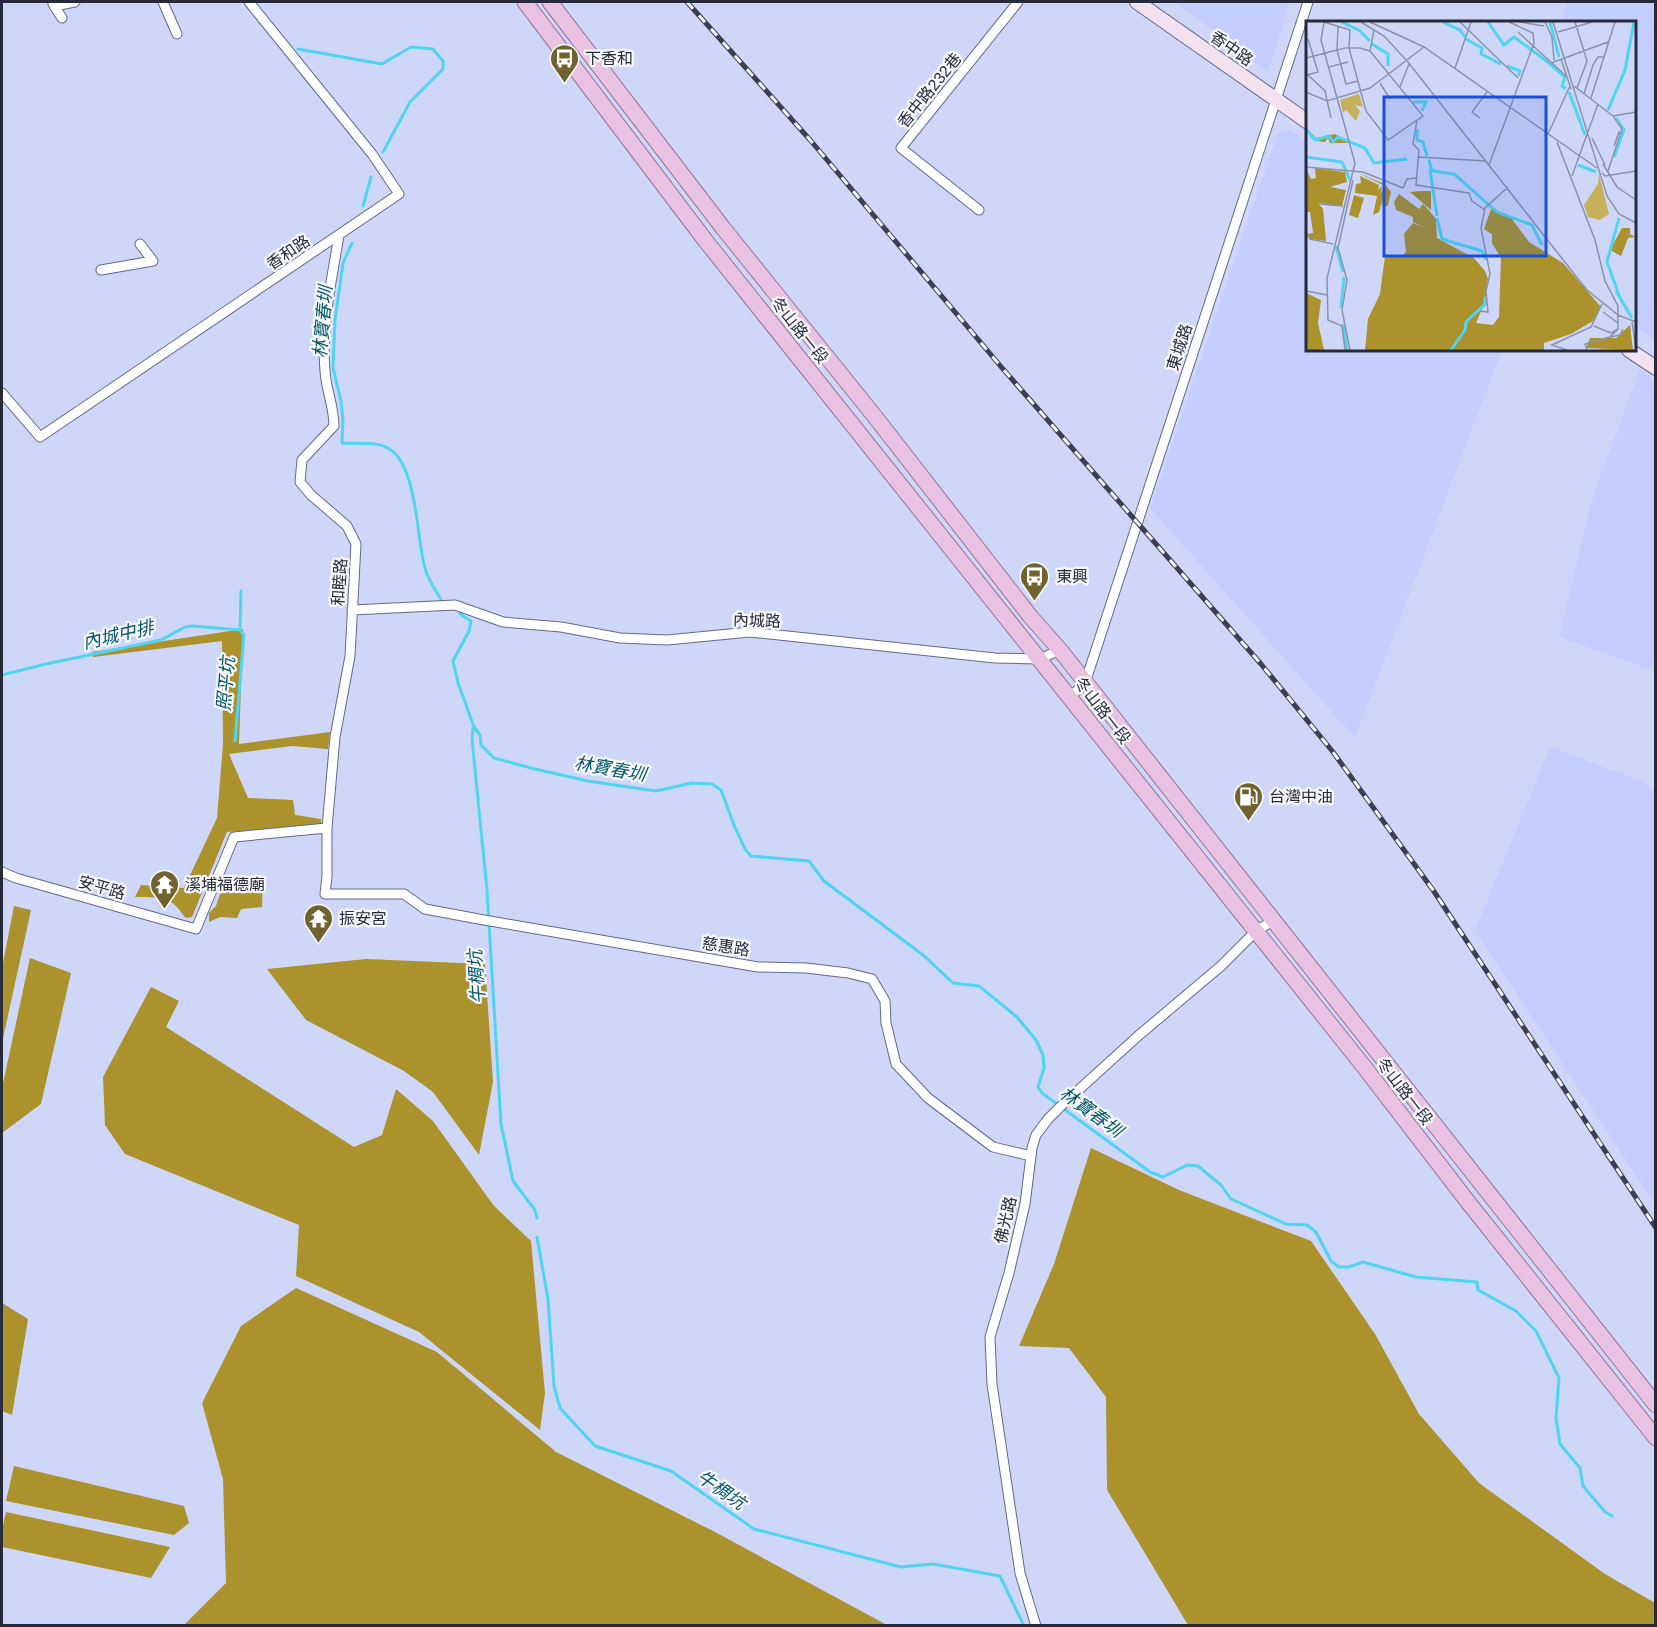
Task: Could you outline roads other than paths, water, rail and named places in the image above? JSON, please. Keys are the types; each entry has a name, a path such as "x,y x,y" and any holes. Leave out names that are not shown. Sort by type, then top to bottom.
{"main road":[{"name":"冬山路一段","path":"525,2 705,240 1256,931 1656,1438"},
{"name":"冬山路一段","path":"550,2 723,228 1060,650 1656,1406"},
{"path":"572,62 588,51"},
{"path":"705,240 723,228"}],"street":[{"path":"62,18 53,4 75,2"},
{"path":"163,2 177,34"},
{"name":"香和路","path":"2,393 40,437 399,194 374,158 249,2"},
{"name":"香中路232巷","path":"979,210 901,148 1018,2"},
{"name":"香中路","path":"1137,2 1306,121"},
{"name":"東城路","path":"1070,697 1085,683 1308,2"},
{"name":"和睦路","path":"325,894 327,828 335,737 350,656 356,544 347,526 311,495 300,482 302,460 334,426 334,411 325,372 326,322 339,235"},
{"path":"101,270 153,261 140,244"},
{"path":"1630,351 1656,368"},
{"name":"內城路","path":"352,610 455,605 503,622 561,627 620,638 667,640 750,632 995,658 1040,659 1060,650"},
{"name":"安平路","path":"2,872 16,878 196,929 234,837 327,828"},
{"name":"慈惠路","path":"325,894 404,894 425,909 489,921 759,967 806,968 848,973 872,979 885,1001 886,1023 896,1064 928,1098 993,1146 1031,1156"},
{"name":"佛光路","path":"1036,1626 1018,1561 992,1384 990,1337 1009,1273 1025,1204 1036,1136 1061,1106 1138,1036 1221,966 1256,931 1273,921"}],"waterway":[{"name":"林寶春圳","path":"298,49 382,64 411,47 433,49 443,61 443,69 410,102 383,152"},
{"name":"林寶春圳","path":"363,206 371,177"},
{"name":"林寶春圳","path":"352,243 343,263 335,320 333,368 341,401 342,443 378,444 388,448 398,457 411,486 426,572 442,601"},
{"name":"照平坑","path":"235,741 244,635 240,630 241,591"},
{"name":"林寶春圳","path":"460,614 471,621 469,631 453,661 458,683 474,727 480,735 481,745 494,758 588,781 656,791 692,783 712,784 721,790 734,825 745,849 751,856 809,861 824,881 923,955 953,983 979,986 1017,1017 1036,1040 1043,1055 1044,1068 1038,1087 1042,1093 1150,1172 1163,1177 1187,1165 1198,1166 1221,1185 1231,1199 1286,1224 1307,1225 1316,1232 1331,1261 1339,1267 1349,1267 1363,1262 1416,1277 1477,1282 1478,1290 1516,1311 1536,1331 1559,1378 1556,1418 1560,1444 1580,1468 1583,1486 1605,1512 1612,1516"},
{"name":"內城中排","path":"2,675 161,640 185,627 240,630"},
{"name":"牛椆坑","path":"473,728 472,739 487,890 501,1124 513,1181 535,1210 537,1218"},
{"name":"牛椆坑","path":"537,1237 548,1299 554,1386 560,1408 595,1446 671,1471 754,1529 901,1567 933,1564 1000,1576 1024,1626"}],"railway":[{"path":"687,2 811,141 1003,369 1261,664 1333,752 1433,890 1656,1228"}],"place":[{"name":"下香和","path":"564,84"},
{"name":"東興","path":"1035,602"},
{"name":"台灣中油","path":"1248,822"},
{"name":"溪埔福德廟","path":"164,910"},
{"name":"振安宮","path":"318,944"}]}
